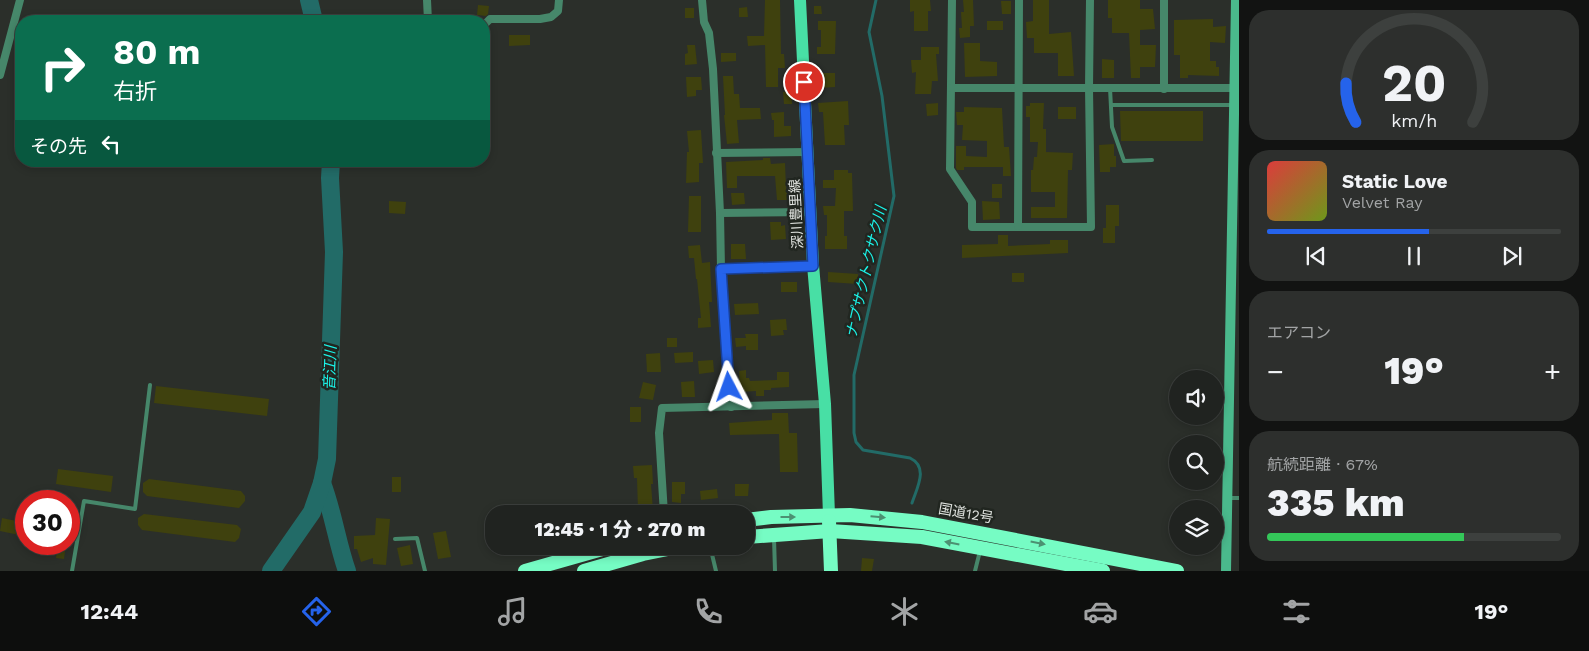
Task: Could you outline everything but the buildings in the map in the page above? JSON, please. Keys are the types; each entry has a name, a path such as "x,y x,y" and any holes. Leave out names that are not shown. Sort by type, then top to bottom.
{"highway":[{"path":"829,515 831,571"},
{"name":"国道12号","path":"755,519 850,515 922,522 1177,571"},
{"path":"755,536 830,531 922,537 1103,571"},
{"path":"526,571 582,555"},
{"path":"584,571 640,555"}],"main road":[{"name":"深川豊里線","path":"800,0 813,266 826,404 829,515"}],"street":[{"path":"16,15 20,0"},
{"path":"427,0 428,15"},
{"path":"490,19 540,19 551,17 558,12 559,0"},
{"path":"702,0 704,22 709,33 711,51 720,213 721,269 731,407"},
{"path":"952,0 950,169 972,202 972,227 1091,227 1090,0"},
{"path":"1018,226 1019,0"},
{"path":"1164,0 1164,89"},
{"path":"1226,571 1236,0"},
{"path":"0,75 15,19"},
{"path":"951,88 1235,88"},
{"path":"716,153 808,152"},
{"path":"720,213 811,212"},
{"path":"721,269 813,266"},
{"path":"663,505 659,433 662,408 826,404"}],"lane":[{"path":"1110,88 1112,127 1124,161 1152,160"},
{"path":"1111,105 1235,105"},
{"path":"72,571 84,501 135,509 150,385"},
{"path":"1228,498 1239,498"},
{"path":"774,534 775,571"},
{"path":"396,539 417,538 426,571"},
{"path":"975,571 980,548"},
{"path":"712,555 716,571"}],"waterway":[{"name":"音江川","path":"309,0 313,15"},
{"name":"ナプサクトクサク川","path":"876,0 869,32 882,96 894,196 854,375 854,433 856,442 863,450 910,458 916,462 919,467 920,478 912,503"},
{"name":"音江川","path":"271,571 312,512 322,483 327,459 334,252 331,167"},
{"name":"音江川","path":"322,483 347,571"}],"route":[{"path":"729,387 721,269 813,266 804,82"}]}
